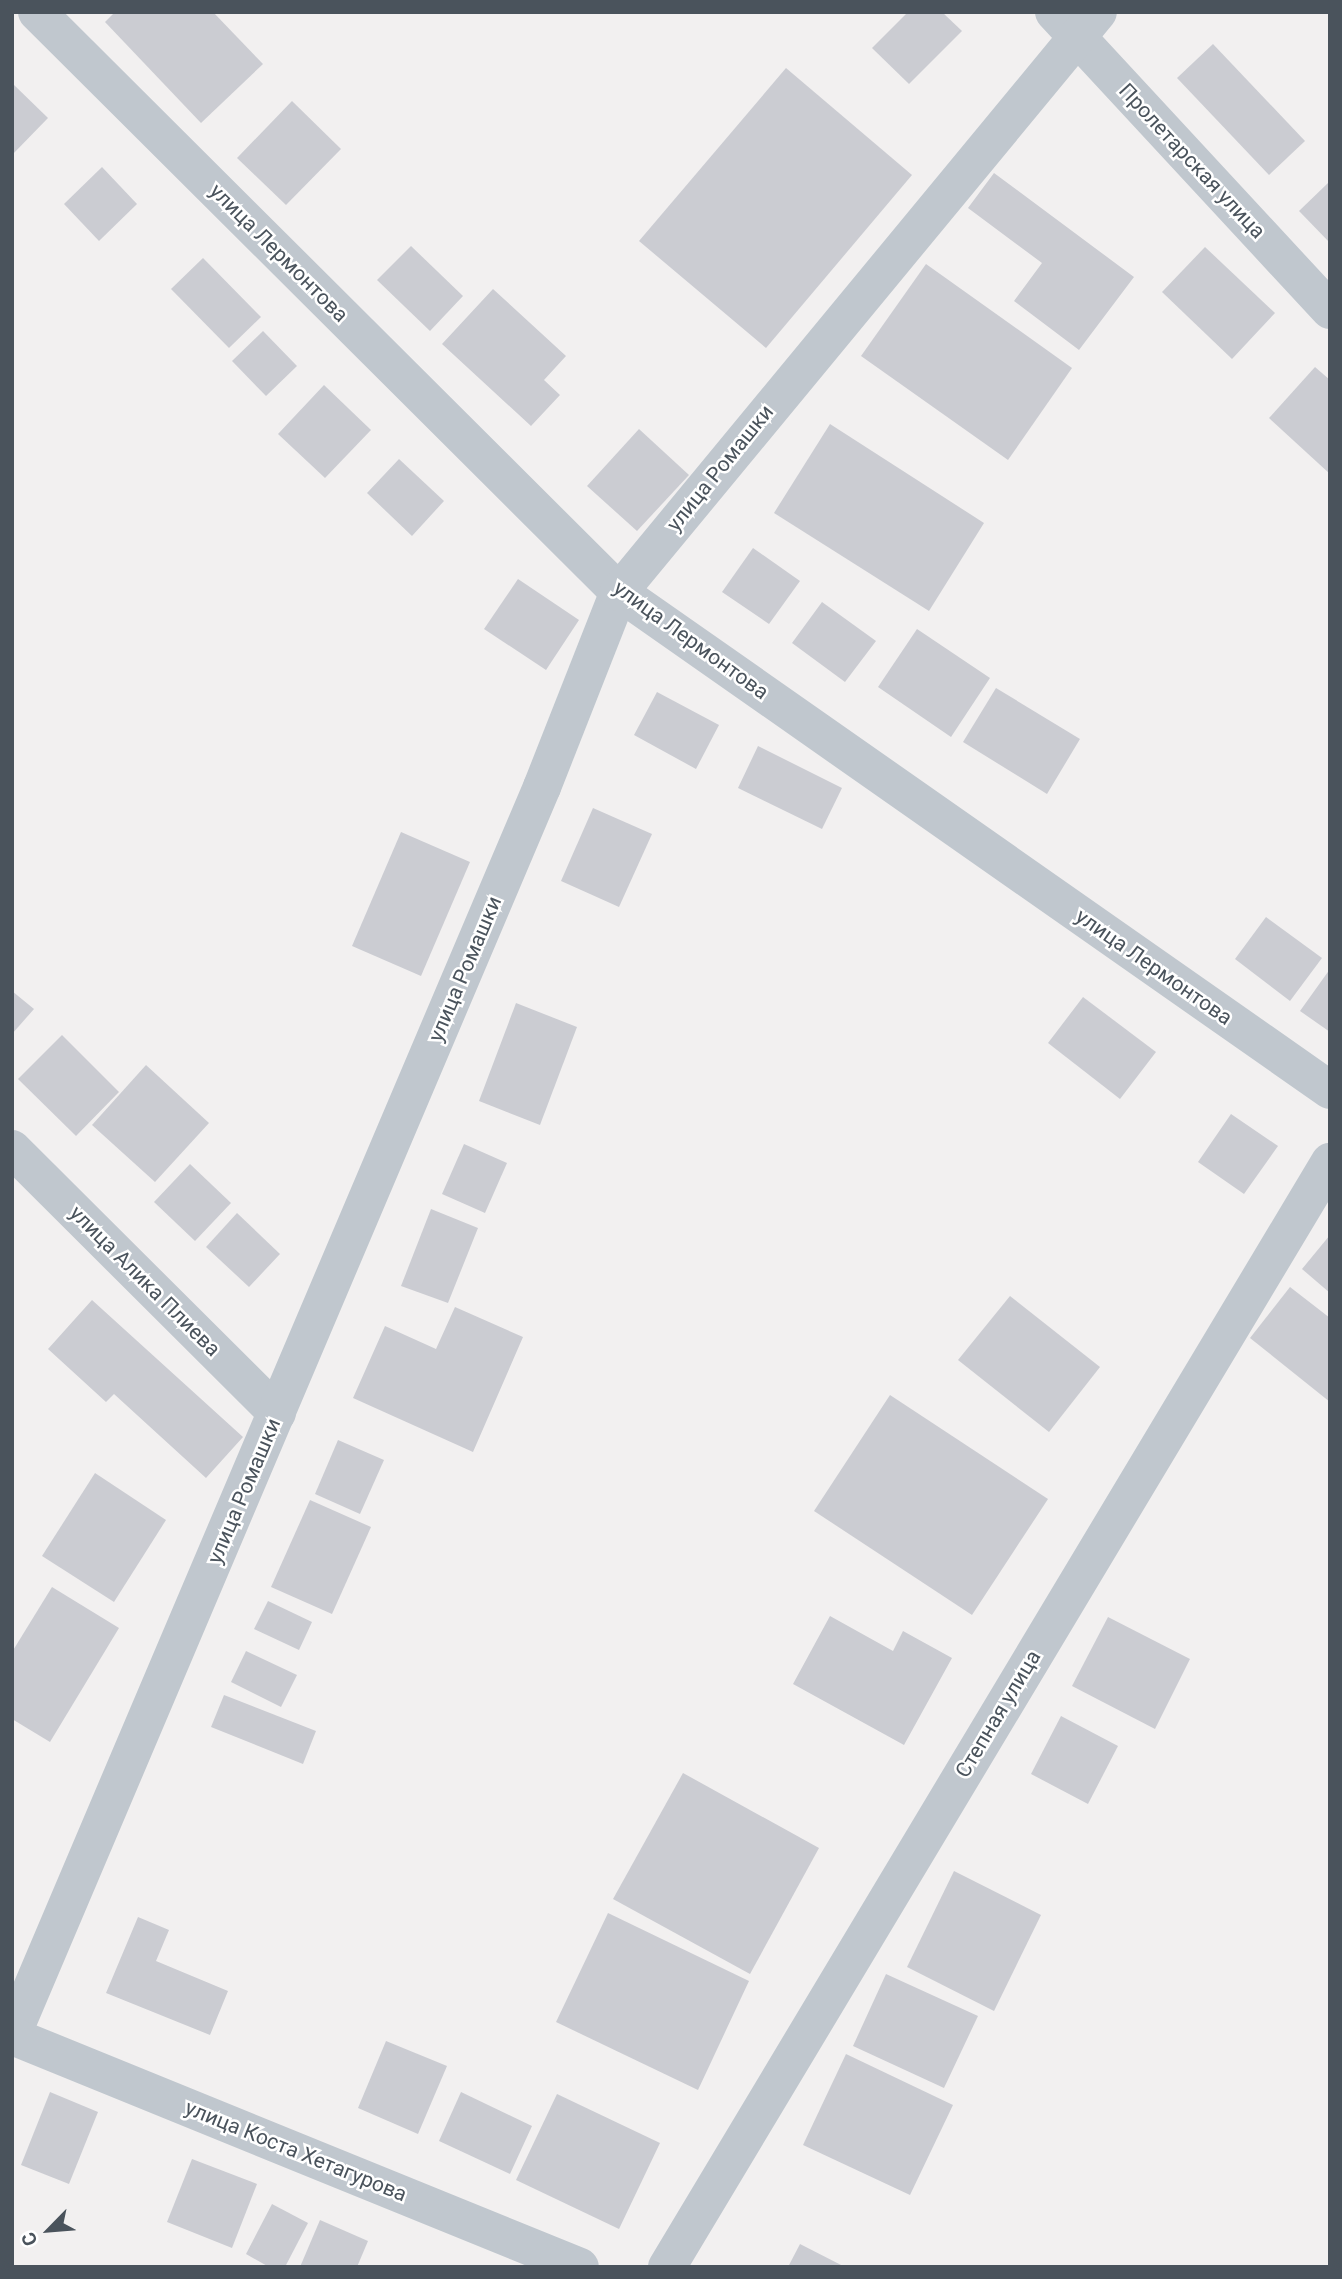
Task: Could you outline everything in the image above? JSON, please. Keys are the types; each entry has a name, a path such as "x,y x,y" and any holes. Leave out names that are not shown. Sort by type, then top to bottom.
{"street":[{"name":"улица Лермонтова","path":"37,12 619,592 1330,1090"},
{"name":"улица Ромашки","path":"12,2035 277,1413 619,592 1075,20"},
{"name":"Пролетарская улица","path":"1075,20 1330,310"},
{"name":"улица Алика Плиева","path":"12,1149 277,1413"},
{"name":"Степная улица","path":"667,2267 1330,1162"},
{"name":"улица Коста Хетагурова","path":"12,2035 580,2267"}],"building":[{"path":"115,12 213,12 263,64 201,123 105,22"},
{"path":"908,12 942,12 962,31 909,84 872,48"},
{"path":"1213,44 1305,141 1269,175 1177,78"},
{"path":"786,68 912,175 766,348 639,241"},
{"path":"12,83 48,118 12,155"},
{"path":"292,101 341,149 286,205 237,158"},
{"path":"102,167 137,204 99,241 64,204"},
{"path":"994,173 1134,277 1079,350 1014,301 1042,263 968,208"},
{"path":"1330,184 1330,243 1299,211"},
{"path":"411,246 463,296 430,331 377,280"},
{"path":"1205,247 1275,313 1232,359 1162,292"},
{"path":"203,258 261,317 229,348 171,289"},
{"path":"926,264 1072,368 1008,460 861,356"},
{"path":"493,289 566,356 544,380 560,395 531,426 442,344"},
{"path":"263,331 297,366 266,396 232,361"},
{"path":"1315,367 1330,380 1330,474 1269,418"},
{"path":"324,385 371,430 325,478 278,434"},
{"path":"830,424 984,523 929,611 774,513"},
{"path":"639,429 689,475 637,531 587,486"},
{"path":"399,459 444,501 412,536 367,493"},
{"path":"753,548 800,581 769,624 722,592"},
{"path":"518,579 579,620 546,670 484,629"},
{"path":"822,602 876,641 845,682 792,643"},
{"path":"917,629 990,678 951,737 878,687"},
{"path":"996,688 1080,739 1047,794 963,742"},
{"path":"657,692 719,725 696,769 634,735"},
{"path":"758,746 842,788 822,829 738,788"},
{"path":"593,808 652,834 619,907 561,881"},
{"path":"401,832 470,862 421,976 352,946"},
{"path":"1266,917 1322,958 1290,1001 1235,959"},
{"path":"1330,969 1330,1032 1300,1011"},
{"path":"12,991 34,1009 12,1034"},
{"path":"1083,997 1156,1052 1120,1099 1048,1043"},
{"path":"516,1003 577,1027 540,1125 479,1101"},
{"path":"62,1035 119,1092 76,1136 18,1079"},
{"path":"146,1065 209,1123 155,1182 92,1125"},
{"path":"1231,1114 1278,1146 1244,1194 1198,1162"},
{"path":"464,1144 507,1163 485,1213 442,1194"},
{"path":"190,1164 231,1203 195,1241 154,1202"},
{"path":"431,1209 478,1228 448,1303 401,1286"},
{"path":"237,1213 280,1254 249,1287 206,1247"},
{"path":"1330,1235 1330,1293 1302,1269"},
{"path":"1290,1287 1330,1318 1330,1402 1250,1338"},
{"path":"1010,1296 1100,1367 1049,1432 958,1360"},
{"path":"92,1300 243,1437 206,1478 114,1394 106,1402 48,1349"},
{"path":"455,1307 523,1337 473,1452 353,1398 385,1326 436,1349"},
{"path":"890,1395 1048,1499 972,1615 814,1511"},
{"path":"338,1440 384,1460 360,1514 315,1494"},
{"path":"95,1473 166,1520 114,1602 42,1556"},
{"path":"310,1500 371,1527 332,1614 271,1587"},
{"path":"52,1587 119,1628 50,1742 12,1719 12,1652"},
{"path":"268,1601 312,1622 299,1650 254,1629"},
{"path":"830,1616 893,1651 903,1631 952,1658 904,1745 793,1684"},
{"path":"1108,1617 1190,1659 1155,1729 1072,1686"},
{"path":"246,1651 297,1675 281,1707 231,1682"},
{"path":"224,1695 316,1731 303,1764 211,1727"},
{"path":"1061,1716 1118,1746 1088,1804 1031,1774"},
{"path":"683,1773 819,1848 750,1974 613,1899"},
{"path":"954,1871 1041,1915 994,2011 907,1967"},
{"path":"608,1913 749,1981 698,2090 556,2022"},
{"path":"138,1917 169,1930 156,1961 228,1991 210,2035 106,1993"},
{"path":"886,1974 978,2016 944,2088 853,2046"},
{"path":"386,2041 447,2066 418,2134 358,2108"},
{"path":"846,2054 953,2105 910,2195 803,2145"},
{"path":"50,2092 98,2112 69,2184 21,2165"},
{"path":"461,2092 532,2126 510,2174 439,2141"},
{"path":"557,2094 660,2143 619,2229 516,2180"},
{"path":"192,2159 257,2184 232,2248 167,2222"},
{"path":"272,2204 308,2223 285,2267 269,2267 246,2254"},
{"path":"320,2220 368,2241 357,2267 300,2267"},
{"path":"800,2244 845,2267 788,2267"}]}
